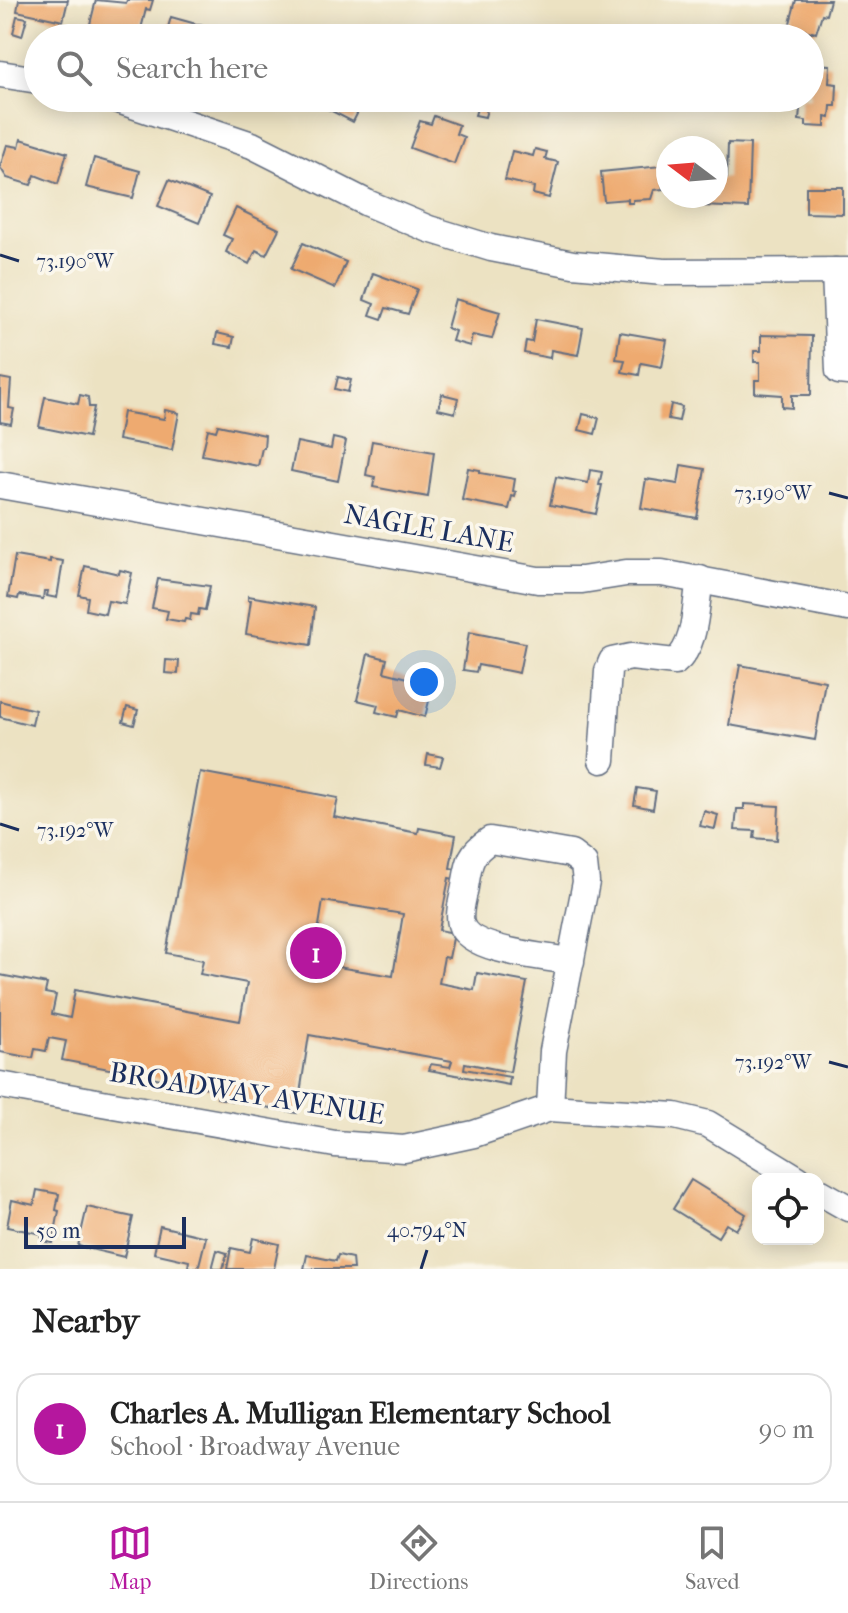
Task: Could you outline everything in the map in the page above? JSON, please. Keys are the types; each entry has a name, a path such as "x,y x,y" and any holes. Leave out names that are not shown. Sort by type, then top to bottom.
{"street":[{"path":"0,74 24,78"},
{"path":"154,112 252,145 367,203 429,229 491,248 573,264 664,272 842,271 839,371 848,372"},
{"name":"NAGLE LANE","path":"0,485 538,580 582,580 626,573 662,573 848,608"},
{"path":"602,760 608,671 612,661 631,657 675,662 685,655 691,638 700,579"},
{"path":"550,1108 553,1051 571,961 586,882 584,864 571,854 490,840 476,849 470,862 460,916 461,928 471,937 495,948 571,961"},
{"name":"BROADWAY AVENUE","path":"0,1085 335,1144 404,1149 474,1134 550,1108 675,1116 708,1124 788,1173"},
{"path":"824,1194 848,1208"}],"building":[{"path":"19,0 68,0 63,21 17,11"},
{"path":"96,0 126,3 127,0 153,0 150,10 146,9 142,24 90,24"},
{"path":"796,0 830,0 826,15 822,14 819,24 790,24"},
{"path":"17,16 27,18 22,36 13,33"},
{"path":"171,17 196,24 169,24"},
{"path":"824,65 830,65 829,83 837,84 836,106 831,106 830,118 825,117 825,127 806,126 806,121 799,120 800,112 824,112"},
{"path":"333,112 358,112 353,122"},
{"path":"476,112 486,112 485,117 475,115"},
{"path":"434,116 459,125 456,134 464,137 454,164 410,148 420,121 431,124"},
{"path":"21,139 67,153 58,184 35,175 31,185 7,178 0,167 7,145 19,147"},
{"path":"728,143 750,144 748,208 728,207"},
{"path":"535,149 547,152 545,159 558,162 549,198 533,194 534,187 505,180 512,151 533,156"},
{"path":"94,158 140,171 133,198 86,187"},
{"path":"656,166 656,190 651,199 633,200 633,203 628,203 628,199 604,201 601,172"},
{"path":"169,180 210,197 199,223 158,206"},
{"path":"806,187 843,187 843,214 806,213"},
{"path":"236,208 279,229 266,255 256,250 249,264 226,252 232,239 223,235"},
{"path":"303,243 346,262 335,288 291,269"},
{"path":"373,273 417,289 408,314 386,308 382,319 370,315 374,304 364,300"},
{"path":"455,299 500,312 492,339 472,335 470,346 452,341 455,331 447,328"},
{"path":"536,319 583,328 578,355 551,350 550,358 524,353 526,341 532,342"},
{"path":"620,332 667,340 662,367 641,363 639,375 622,372 625,360 616,359"},
{"path":"217,333 234,337 232,347 215,344"},
{"path":"761,335 812,336 811,395 792,395 792,408 782,407 782,395 755,393 755,380 760,380 760,362 754,362 754,351 761,351"},
{"path":"338,377 351,380 348,392 335,389"},
{"path":"0,378 11,380 9,408 14,409 11,424 0,422"},
{"path":"442,394 458,398 455,413 438,409"},
{"path":"80,395 88,397 89,407 94,407 88,437 39,427 45,397 78,404"},
{"path":"671,404 682,407 679,421 668,419"},
{"path":"165,410 179,413 172,450 118,440 123,412 164,419"},
{"path":"583,414 599,418 595,434 579,430"},
{"path":"218,425 265,435 258,466 202,455 208,429 216,431"},
{"path":"333,438 346,441 338,481 291,471 297,442 331,449"},
{"path":"372,441 434,452 428,497 373,487 375,477 366,475"},
{"path":"681,465 705,469 697,518 641,508 646,479 678,484"},
{"path":"468,468 515,479 515,497 512,496 509,509 462,500"},
{"path":"590,470 602,472 596,514 550,505 556,477 588,483"},
{"path":"15,556 63,561 57,598 47,596 48,591 44,591 43,599 19,595 18,599 8,597"},
{"path":"85,566 119,574 120,570 132,573 125,604 108,601 105,614 86,610 88,597 79,595"},
{"path":"158,579 210,586 205,610 199,609 198,615 191,614 190,620 185,619 184,622 166,619 168,611 152,608"},
{"path":"248,596 315,607 311,645 246,634 251,600"},
{"path":"469,632 525,643 519,673 478,665 476,672 463,670"},
{"path":"368,654 387,659 384,672 412,679 411,683 432,689 425,717 399,710 397,717 376,712 378,705 357,700"},
{"path":"166,660 179,661 178,674 165,673"},
{"path":"740,665 825,681 815,740 729,725"},
{"path":"0,701 35,710 32,725 0,717"},
{"path":"127,707 138,710 134,725 123,722"},
{"path":"428,754 443,757 440,767 426,765"},
{"path":"200,772 338,798 334,817 418,833 419,828 456,835 450,868 456,869 454,879 449,878 439,930 454,933 449,958 444,957 439,983 474,990 477,973 527,982 510,1072 465,1063 464,1069 510,1077 509,1085 429,1070 431,1064 450,1067 452,1061 309,1035 297,1113 217,1098 219,1090 62,1060 66,1041 49,1038 46,1051 35,1049 33,1058 0,1052 0,975 47,984 45,993 56,995 52,1014 70,1018 75,990 240,1021 247,983 200,974 203,960 166,953","holes":["323,901 403,914 393,976 313,963"]},
{"path":"637,788 656,791 653,809 634,805"},
{"path":"744,804 779,806 777,840 754,838 755,831 735,830 737,809 744,809"},
{"path":"704,811 718,815 715,829 700,826"},
{"path":"691,1180 746,1214 736,1230 726,1224 718,1237 673,1209"},
{"path":"37,1190 59,1194 53,1243 41,1241 42,1234 7,1227 12,1200 34,1205"},
{"path":"87,1207 133,1217 124,1257 78,1246"},
{"path":"160,1226 206,1237 198,1269 188,1267 189,1261 154,1253"},
{"path":"253,1238 279,1244 274,1269 227,1269 231,1248 250,1252"},
{"path":"217,1250 227,1253 223,1269 212,1269"},
{"path":"307,1255 336,1261 338,1255 352,1258 353,1269 304,1269"}],"place":[{"name":"Charles A. Mulligan Elementary School","path":"316,953"}]}
